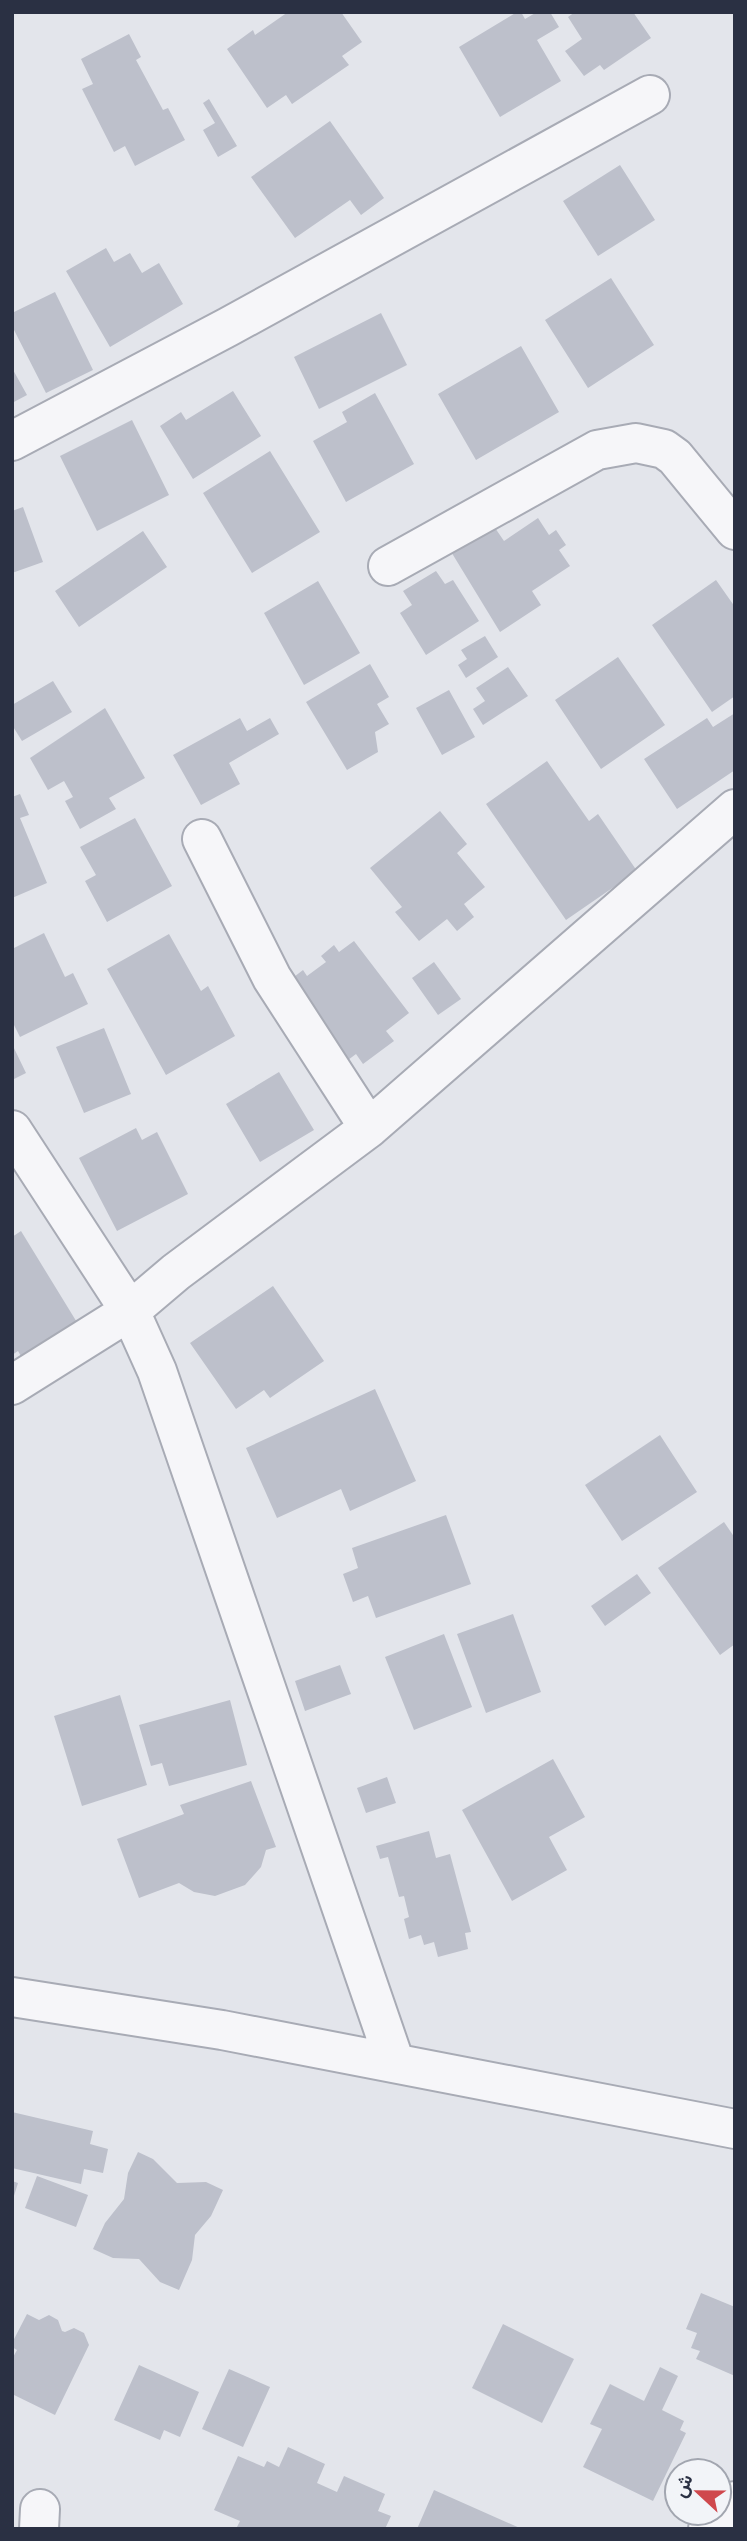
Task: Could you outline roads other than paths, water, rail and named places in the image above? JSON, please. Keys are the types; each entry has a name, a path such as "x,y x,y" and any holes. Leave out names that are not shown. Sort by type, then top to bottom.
{"street":[{"path":"12,441 228,327 650,95"},
{"path":"388,566 597,450 636,443 664,449 675,457 735,530"},
{"path":"12,1385 130,1311 176,1272 369,1128 735,809"},
{"path":"202,839 272,978 369,1128"},
{"path":"12,1130 130,1311 157,1371 395,2063"},
{"path":"12,1997 222,2030 735,2129"},
{"path":"708,2529 735,2501"}]}
